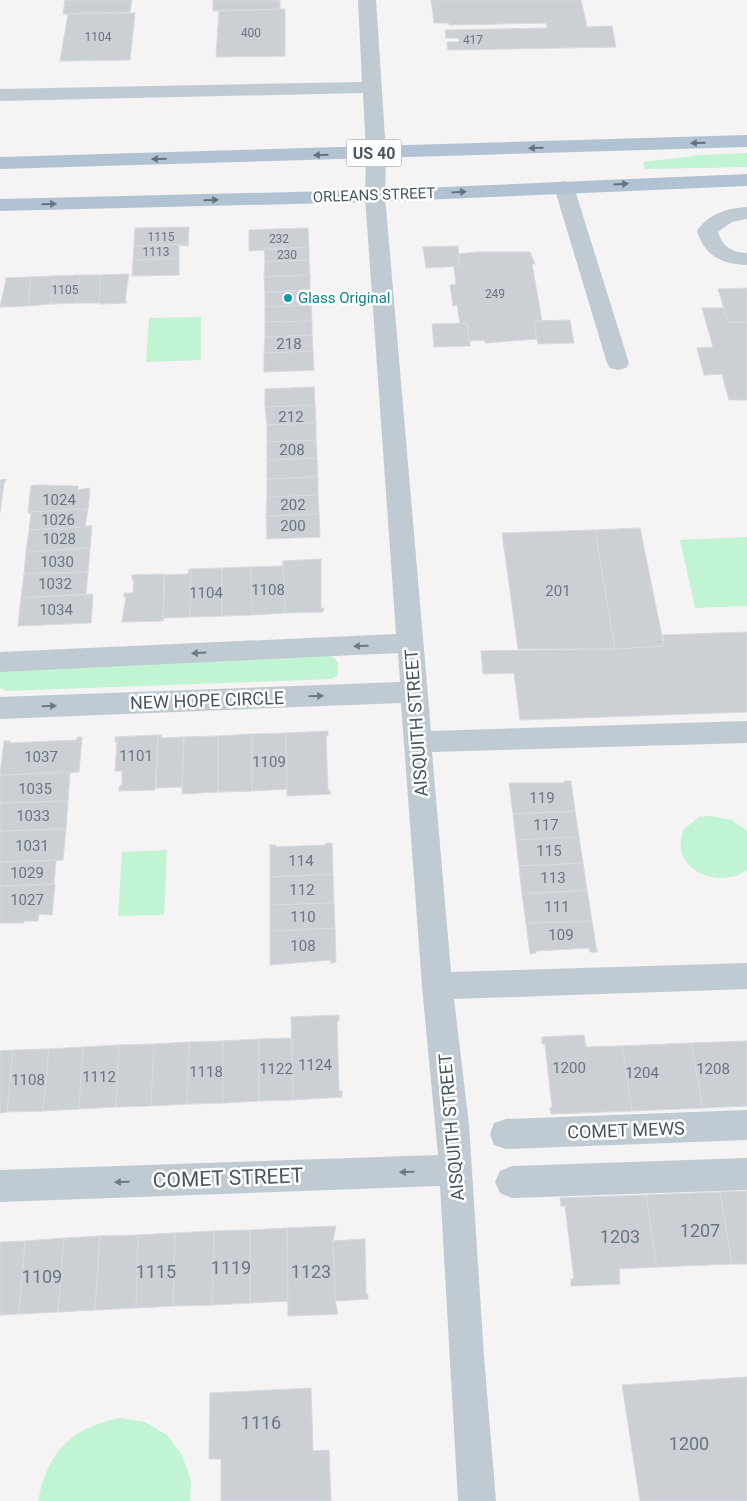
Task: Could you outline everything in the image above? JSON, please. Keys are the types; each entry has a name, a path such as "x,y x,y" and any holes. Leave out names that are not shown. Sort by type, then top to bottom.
{"main road":[{"name":"US 40","path":"0,163 747,141"},
{"name":"ORLEANS STREET","path":"0,205 375,196 747,180"}],"street":[{"name":"AISQUITH STREET","path":"367,0 376,153 375,196 437,986 456,1170 466,1357 477,1501"},
{"path":"0,94 372,87"},
{"path":"564,187 618,364"},
{"path":"747,213 724,218 711,225 707,231 711,246 723,255 736,259 747,259"},
{"path":"0,662 410,643"},
{"name":"NEW HOPE CIRCLE","path":"0,708 414,692"},
{"path":"417,742 747,732"},
{"path":"437,986 747,976"},
{"name":"COMET MEWS","path":"506,1134 747,1125"},
{"name":"COMET STREET","path":"0,1186 456,1170"},
{"path":"512,1182 747,1174"},
{"name":"AISQUITH STREET","path":"473,1446 488,1501"}],"green space":[{"path":"747,153 747,167 645,169 643,162 702,155"},
{"path":"201,317 201,360 146,362 149,318"},
{"path":"747,537 747,606 695,608 680,540"},
{"path":"330,655 338,662 338,675 332,679 7,691 0,688 0,672 7,667"},
{"path":"710,816 732,820 747,831 747,870 735,876 709,877 689,865 682,855 681,843 684,829 699,817"},
{"path":"167,850 164,915 118,916 122,852"},
{"path":"120,1418 145,1422 167,1435 182,1455 191,1481 190,1501 38,1501 48,1468 64,1444 88,1428"}],"building":[{"path":"65,0 132,0 130,12 63,14"},
{"path":"213,0 280,0 280,9 213,11"},
{"path":"431,0 581,0 587,27 612,26 616,47 448,50 447,42 459,42 459,38 446,38 445,30 547,28 546,23 449,25 449,23 434,23"},
{"path":"285,9 285,56 216,57 219,11"},
{"path":"135,13 130,60 60,61 68,14"},
{"path":"189,227 188,244 134,246 135,228"},
{"path":"308,228 309,247 249,251 249,230"},
{"path":"188,244 188,246 179,245 179,258 133,260 134,246"},
{"path":"458,246 460,266 426,268 423,247"},
{"path":"309,247 309,260 265,262 264,249"},
{"path":"530,252 535,264 532,264 542,321 534,321 537,339 485,343 485,340 469,341 467,323 460,324 457,305 453,306 450,285 456,284 454,267 460,266 458,254"},
{"path":"179,258 179,275 132,276 133,260"},
{"path":"309,260 310,275 264,277 265,262"},
{"path":"129,274 125,300 127,303 99,304 101,275"},
{"path":"79,275 101,275 99,303 76,303"},
{"path":"79,275 76,303 51,304 54,276"},
{"path":"310,275 310,290 265,292 264,277"},
{"path":"54,276 51,304 28,306 31,277"},
{"path":"31,277 28,306 0,307 6,280 4,278"},
{"path":"747,288 747,322 728,322 718,289"},
{"name":"Glass Original","path":"310,290 311,305 265,307 265,292"},
{"path":"311,305 312,321 265,322 265,307"},
{"path":"702,308 724,308 728,322 747,322 747,400 729,400 722,374 704,375 697,348 713,347"},
{"path":"570,320 574,343 538,344 534,321"},
{"path":"312,321 312,335 265,337 265,322"},
{"path":"467,323 470,346 434,347 432,324"},
{"path":"312,335 313,351 264,353 265,337"},
{"path":"313,351 314,370 264,372 264,353"},
{"path":"314,387 315,405 265,407 265,389"},
{"path":"315,405 316,423 267,425 265,407"},
{"path":"316,423 316,440 267,442 267,425"},
{"path":"316,440 317,458 267,460 267,442"},
{"path":"317,458 318,477 267,479 267,460"},
{"path":"318,477 318,495 267,497 267,479"},
{"path":"6,479 4,483 0,513 0,480"},
{"path":"31,486 78,486 77,490 90,488 88,509 28,512"},
{"path":"318,495 319,514 266,516 267,497"},
{"path":"88,509 85,526 92,526 29,530 31,514 28,512"},
{"path":"319,514 320,537 267,539 266,516"},
{"path":"92,526 90,548 26,552 29,530"},
{"path":"640,528 664,646 615,649 595,530"},
{"path":"595,530 615,649 518,649 502,533"},
{"path":"90,548 88,572 24,574 26,552"},
{"path":"321,559 321,608 324,608 323,612 285,613 283,561"},
{"path":"283,561 285,613 252,615 251,567 283,566"},
{"path":"251,567 252,615 222,616 222,568"},
{"path":"222,568 222,616 190,617 191,569"},
{"path":"189,569 191,569 190,617 164,618 163,621 165,575 188,574"},
{"path":"88,572 86,594 21,598 24,574"},
{"path":"164,574 163,621 122,622 126,597 124,597 124,593 133,593 134,580 132,580 132,575"},
{"path":"93,594 91,623 18,626 21,598"},
{"path":"747,632 747,712 520,720 514,673 483,674 481,651 617,649 664,646 663,635"},
{"path":"328,731 328,736 326,736 328,790 330,790 331,794 287,796 286,733"},
{"path":"286,733 287,789 252,791 252,734"},
{"path":"252,734 252,791 218,792 218,736"},
{"path":"158,735 161,735 161,738 184,737 182,787 156,788"},
{"path":"158,735 155,790 119,791 120,785 122,785 122,771 115,771 117,742 115,742 115,737"},
{"path":"218,736 218,792 182,794 184,737"},
{"path":"77,737 82,737 79,772 0,775 4,741 10,741 10,743 77,740"},
{"path":"70,772 68,801 0,803 0,775"},
{"path":"564,781 571,781 575,811 513,814 509,783 565,783"},
{"path":"68,801 66,829 0,831 0,803"},
{"path":"575,811 579,837 516,840 513,814"},
{"path":"66,829 63,860 0,862 0,831"},
{"path":"579,837 583,863 519,866 516,840"},
{"path":"326,843 332,843 333,874 270,877 270,845 276,845 276,847 326,845"},
{"path":"56,860 54,884 0,886 0,862"},
{"path":"583,863 587,890 522,894 519,866"},
{"path":"333,874 334,903 270,905 270,877"},
{"path":"55,884 52,915 39,914 38,921 0,923 0,886"},
{"path":"587,890 592,921 526,923 522,894"},
{"path":"334,903 335,928 270,931 270,905"},
{"path":"592,921 597,952 590,952 589,948 536,951 536,953 530,954 526,923"},
{"path":"335,928 336,962 330,963 331,960 270,965 270,931"},
{"path":"339,1015 339,1021 337,1021 339,1091 342,1091 342,1097 293,1100 291,1017"},
{"path":"584,1035 586,1047 622,1046 632,1111 551,1114 550,1108 552,1107 545,1044 542,1044 542,1037"},
{"path":"292,1038 293,1100 259,1101 259,1039"},
{"path":"259,1039 259,1101 223,1103 223,1041"},
{"path":"223,1041 223,1103 187,1104 189,1042"},
{"path":"747,1041 747,1106 703,1108 691,1043"},
{"path":"189,1042 187,1104 151,1106 154,1044"},
{"path":"691,1043 703,1108 632,1111 622,1046"},
{"path":"154,1044 151,1106 116,1107 119,1045"},
{"path":"119,1045 116,1107 79,1109 83,1047"},
{"path":"83,1047 79,1109 43,1111 49,1049"},
{"path":"49,1049 43,1111 7,1112 13,1050"},
{"path":"13,1050 7,1112 0,1113 0,1051"},
{"path":"747,1191 747,1264 732,1264 720,1192"},
{"path":"720,1192 732,1264 657,1267 646,1195"},
{"path":"646,1195 657,1267 619,1269 620,1284 571,1286 571,1279 574,1279 565,1206 561,1206 560,1198"},
{"path":"336,1226 333,1241 335,1301 338,1314 288,1316 287,1228"},
{"path":"287,1228 288,1301 250,1303 250,1230"},
{"path":"250,1230 250,1303 212,1305 214,1231"},
{"path":"214,1231 212,1305 173,1306 175,1233"},
{"path":"175,1233 173,1306 136,1308 138,1235"},
{"path":"138,1235 136,1308 95,1310 100,1236"},
{"path":"100,1236 95,1310 58,1312 64,1238"},
{"path":"64,1238 58,1312 19,1314 25,1241"},
{"path":"365,1239 366,1294 368,1294 368,1299 335,1301 333,1241"},
{"path":"25,1241 19,1314 0,1315 0,1242"},
{"path":"747,1377 747,1501 640,1501 622,1385"},
{"path":"311,1388 313,1451 329,1450 331,1501 221,1501 221,1459 209,1459 210,1393"}],"place":[{"name":"Glass Original","path":"288,298"}]}
